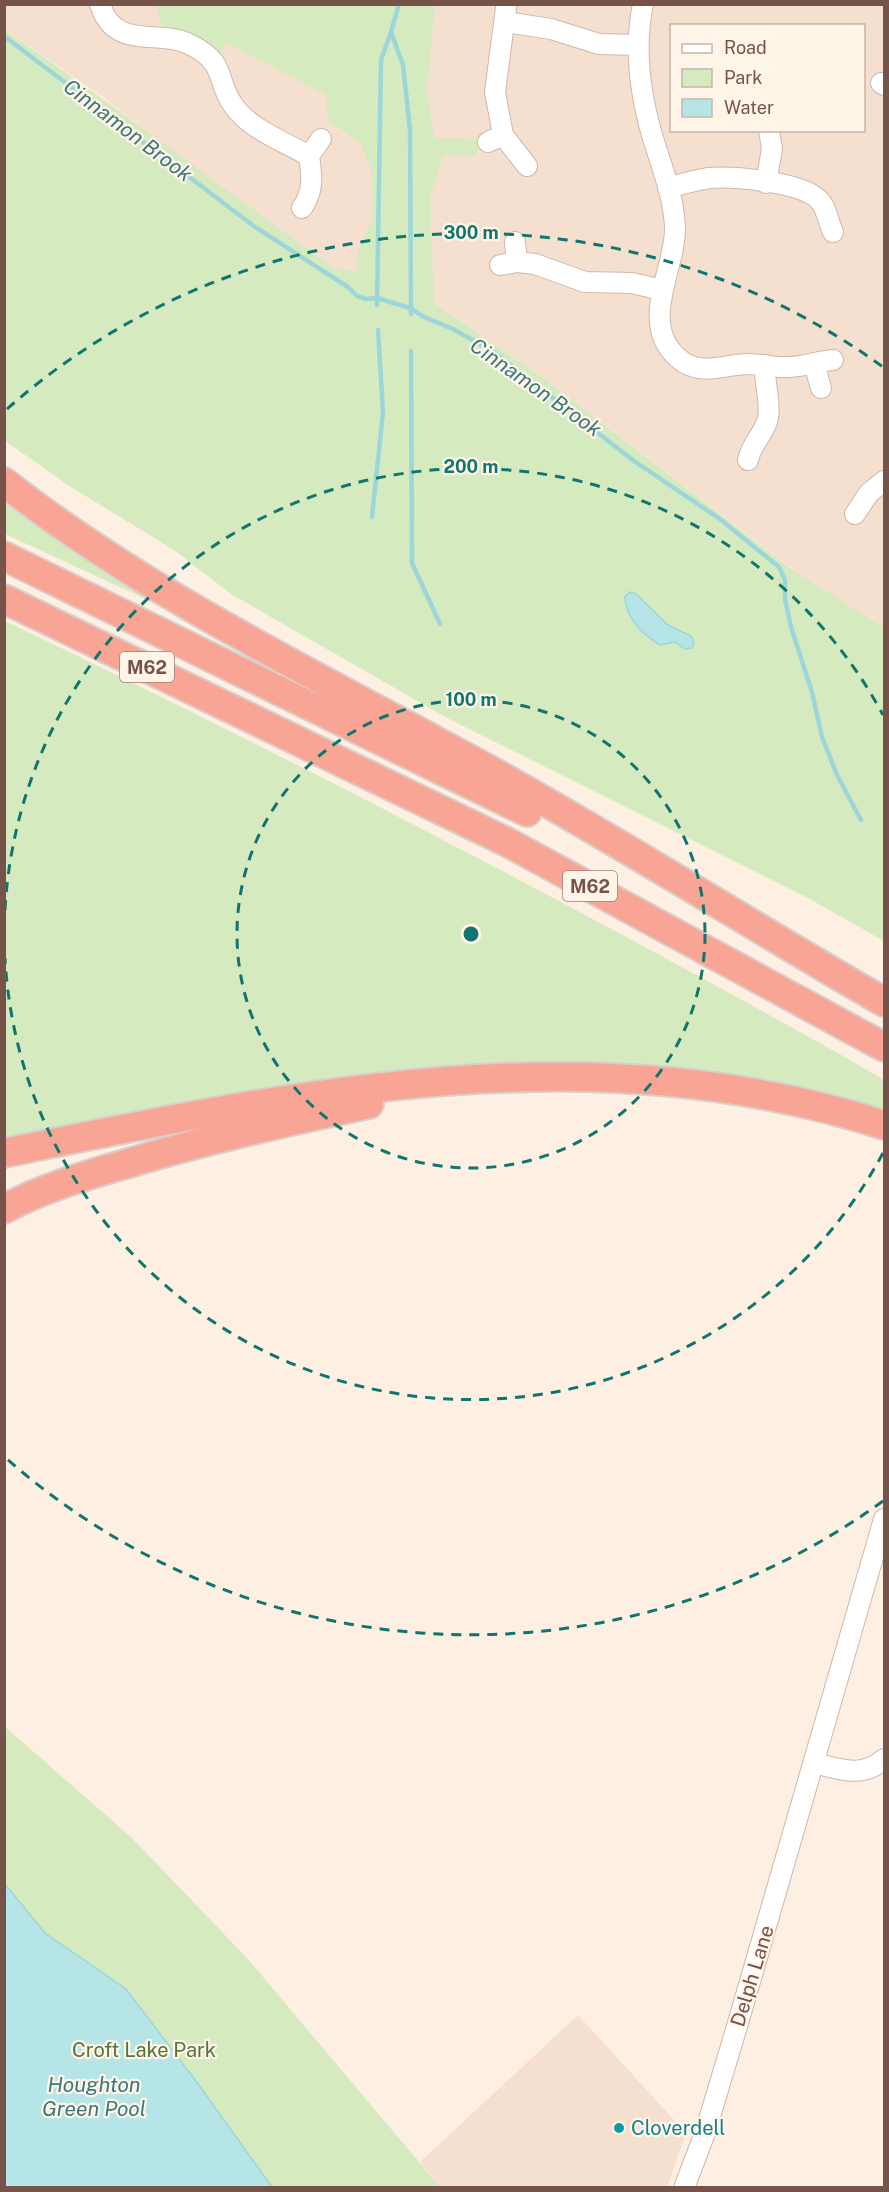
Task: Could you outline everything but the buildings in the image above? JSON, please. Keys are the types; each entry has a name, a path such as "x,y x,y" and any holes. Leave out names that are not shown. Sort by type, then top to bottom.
{"highway":[{"path":"4,482 100,550 216,620 497,774 819,964"},
{"name":"M62","path":"4,555 528,813 819,964 885,1002"},
{"name":"M62","path":"4,598 507,842 885,1047"},
{"path":"4,1153 299,1096 409,1083 497,1077 600,1076 666,1081 802,1103 885,1125"},
{"path":"4,1209 20,1200 97,1172 182,1147 290,1120 497,1077"}],"street":[{"path":"100,4 103,14 118,30 137,38 167,38 189,44 212,59 221,73 233,105 246,119 309,156"},
{"path":"644,4 638,45 648,121 668,188 675,236 662,290 660,313 664,335 670,349 680,360 695,368 711,370 747,364 791,367 823,361 820,388"},
{"path":"527,166 496,138 495,92 506,15 598,44 638,45"},
{"path":"766,183 772,148 769,132"},
{"path":"302,208 310,196 312,177 309,156 321,139"},
{"path":"668,188 720,178 799,189 816,197 824,205 835,234"},
{"path":"515,242 509,264 535,264 585,282 632,283 662,290"},
{"path":"745,447 768,417 765,365"},
{"path":"855,516 873,489 885,482"},
{"name":"Delph Lane","path":"684,2187 728,2056 885,1519"},
{"path":"814,1763 860,1772 877,1766 885,1760"}],"shaded area":[{"path":"5,4 884,5 884,639 542,377 406,284 334,268 196,169 107,100 5,29"},
{"path":"578,2015 686,2133 667,2187 440,2187 420,2162"}],"green space":[{"path":"155,4 435,5 427,89 434,138 477,139 477,155 443,155 430,198 434,303 542,377 793,570 884,628 884,941 806,897 447,718 231,594 174,550 71,487 5,441 4,29 334,268 356,272 357,254 372,219 371,169 361,144 328,120 326,95 227,43 217,56 163,30"},
{"path":"4,499 41,528 226,636 5,534"},
{"path":"5,621 427,832 636,942 843,1056 884,1080 884,1122 605,1070 5,1147"},
{"name":"Croft Lake Park","path":"4,1726 132,1838 247,1958 440,2187 5,2187"}],"water":[{"path":"629,592 636,594 668,625 691,636 694,643 692,648 685,649 675,642 660,645 647,636 628,612 625,597"},
{"name":"Houghton Green Pool","path":"5,1884 45,1933 126,1989 272,2187 5,2187"}],"waterway":[{"path":"399,4 391,32 403,65 410,130 411,314"},
{"path":"377,305 381,60 391,32"},
{"name":"Cinnamon Brook","path":"4,36 255,227 348,287 357,296 366,299 377,298 410,308 495,353 634,461 720,519 779,567 785,580 785,599 791,627 812,692 822,737 837,775 861,820"},
{"path":"372,517 383,412 378,330"},
{"path":"411,351 412,563 440,624"}],"place":[{"name":"Cloverdell","path":"619,2128"}]}
